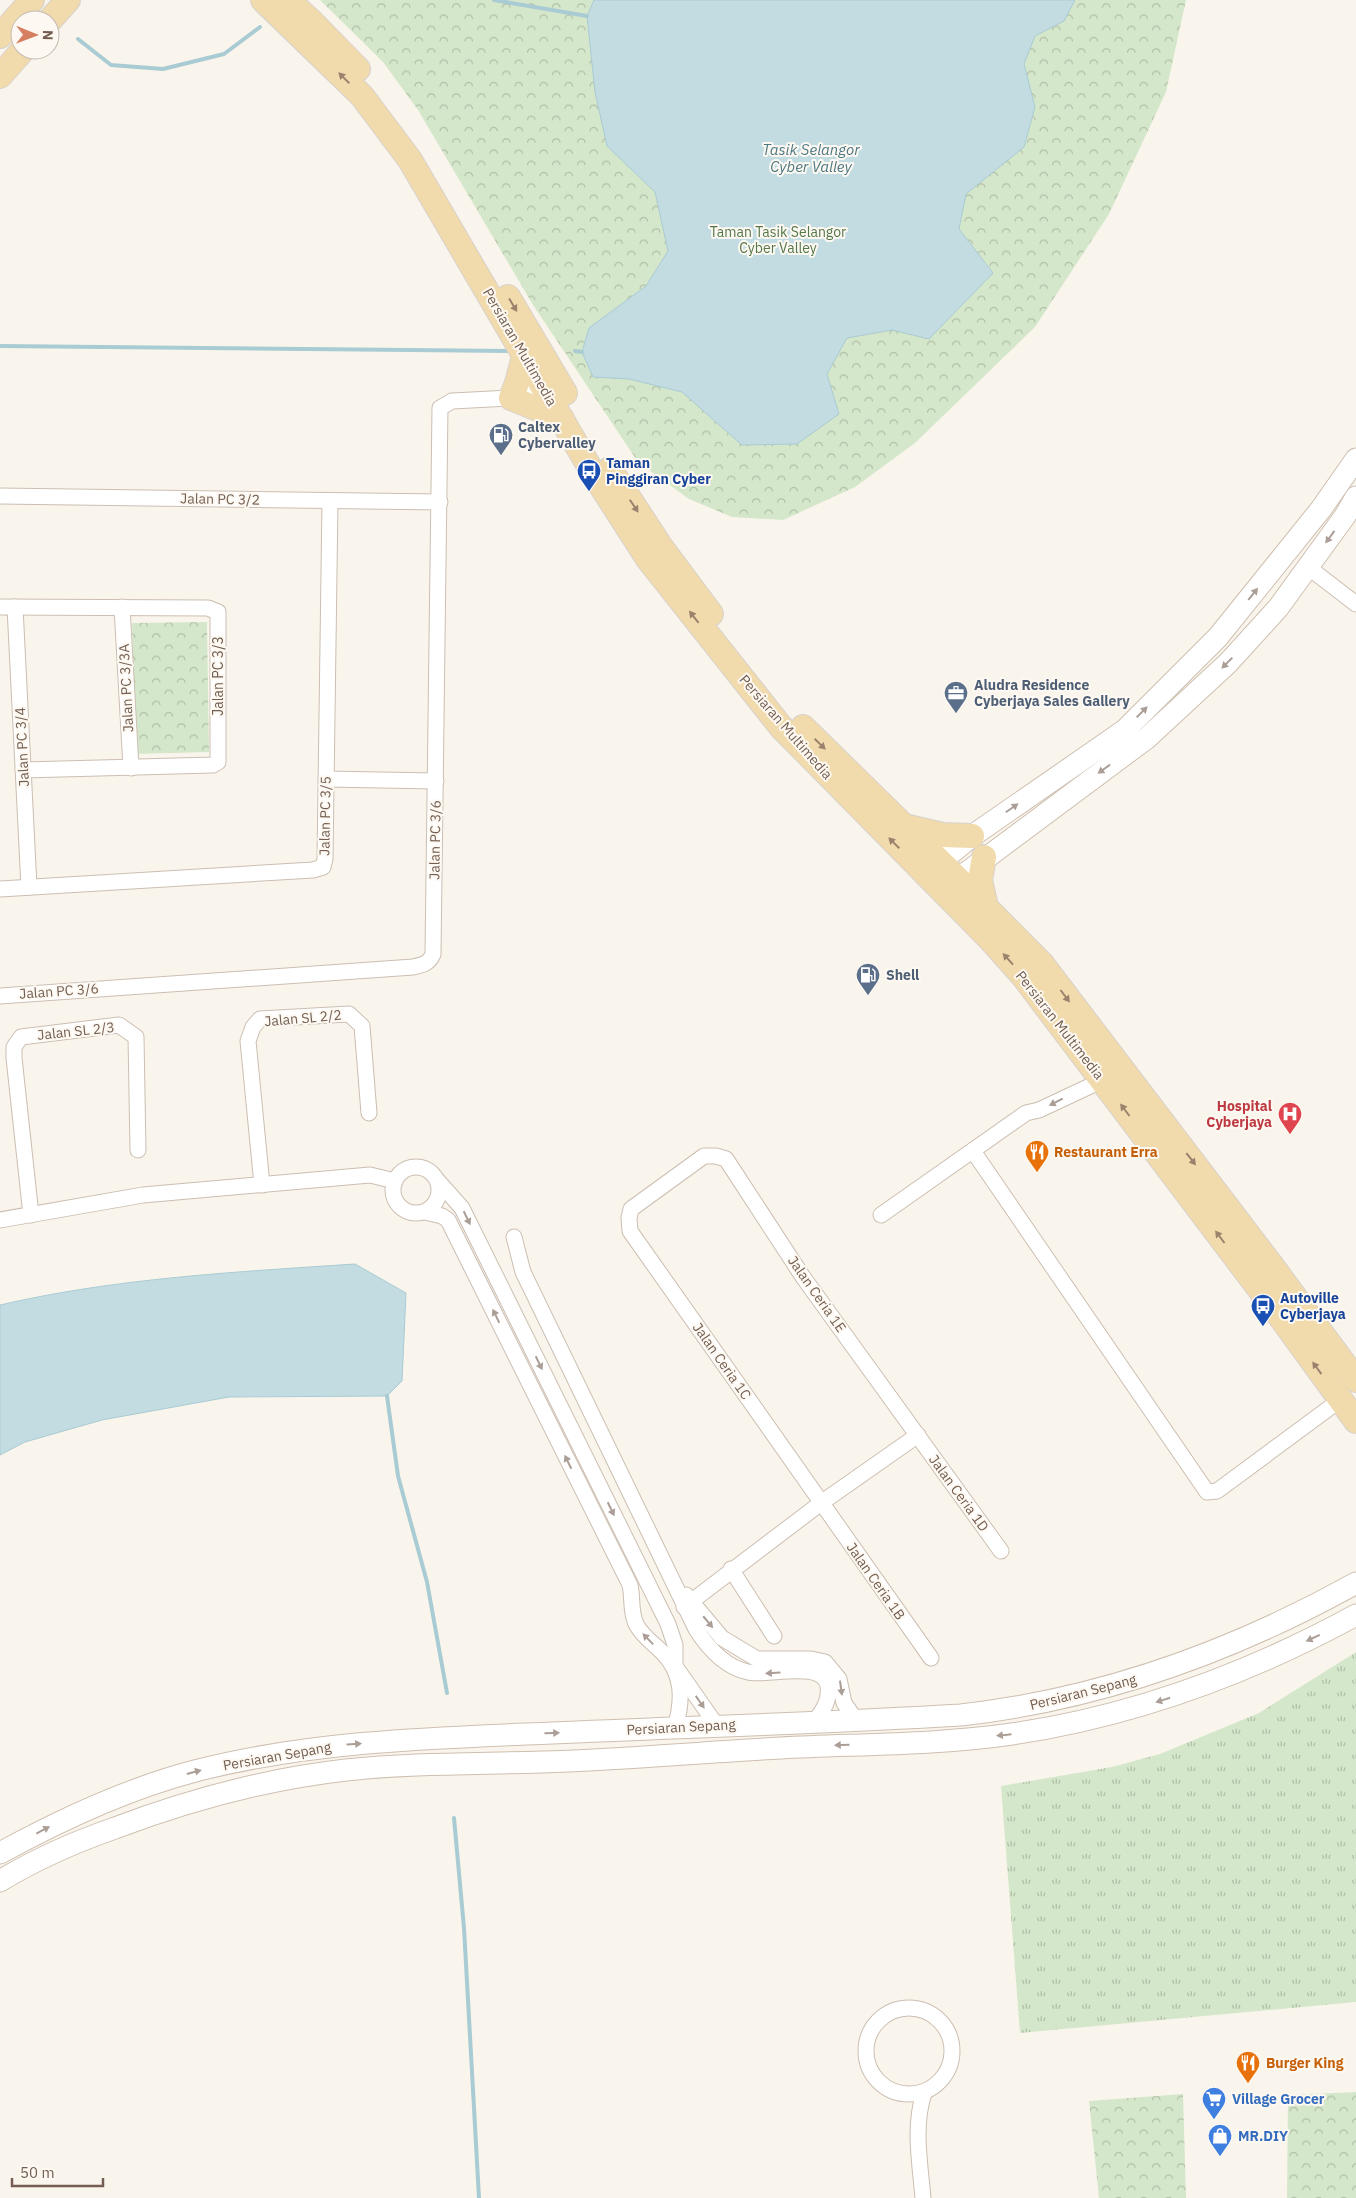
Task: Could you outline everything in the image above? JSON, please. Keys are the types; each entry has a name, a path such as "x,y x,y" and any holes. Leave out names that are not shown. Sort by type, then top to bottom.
{"main road":[{"path":"0,36 32,0"},
{"path":"59,10 68,0"},
{"name":"Persiaran Multimedia","path":"263,0 362,96 386,126 443,214 524,356 547,378 562,419 648,559 759,700 816,764 990,939 1023,976 1103,1080 1356,1422"},
{"name":"Persiaran Multimedia","path":"288,0 312,21 376,88 421,148 547,378 661,546 713,616 792,717 1042,964 1266,1258 1356,1380"},
{"path":"0,76 14,60"},
{"path":"524,356 518,383 511,398 562,419"},
{"path":"904,826 943,835 972,836"},
{"path":"984,857 980,880 986,907"}],"street":[{"name":"Jalan PC 3/6","path":"0,996 426,964 433,954 440,408 452,401 511,398 547,378"},
{"path":"940,862 972,836 1125,730 1218,637 1321,509 1356,459"},
{"name":"Jalan PC 3/2","path":"0,496 440,502"},
{"path":"958,879 984,857 1147,738 1228,663 1278,608 1345,516 1356,497"},
{"name":"Jalan PC 3/5","path":"0,889 313,870 323,867 325,859 330,501"},
{"path":"1308,567 1356,604"},
{"name":"Jalan PC 3/3","path":"7,607 208,608 218,612 218,762 213,766 23,770"},
{"name":"Jalan PC 3/4","path":"7,607 23,770 29,887"},
{"name":"Jalan PC 3/3A","path":"122,607 131,768"},
{"path":"326,779 436,780"},
{"name":"Jalan SL 2/2","path":"262,1185 248,1041 253,1027 260,1019 349,1014 356,1019 362,1026 369,1112"},
{"name":"Jalan SL 2/3","path":"32,1215 14,1058 14,1047 21,1038 119,1025 136,1037 138,1150"},
{"path":"881,1215 1026,1113 1039,1110 1103,1080"},
{"path":"972,1151 1207,1492 1217,1491 1340,1400"},
{"name":"Jalan Ceria 1C","path":"716,1156 704,1156 631,1209 629,1218 630,1231 821,1503"},
{"name":"Jalan Ceria 1E","path":"716,1156 726,1159 803,1277 918,1435"},
{"path":"675,1728 682,1706 675,1666 675,1646 668,1624 462,1208 428,1170 416,1167 404,1171 396,1181 394,1194 400,1205 410,1212 425,1212 442,1216 448,1220 630,1585 631,1605 636,1623 645,1638 675,1666 717,1726"},
{"path":"0,1220 143,1195 370,1175 396,1181"},
{"path":"425,1212 437,1199 439,1193 437,1180"},
{"path":"514,1237 523,1272 675,1586 688,1604 722,1638 757,1659 811,1659 825,1662 839,1679 844,1703 856,1720"},
{"path":"688,1604 731,1569 918,1435"},
{"name":"Jalan Ceria 1D","path":"918,1435 1001,1551"},
{"name":"Jalan Ceria 1B","path":"821,1503 931,1658"},
{"path":"731,1569 774,1636"},
{"name":"Persiaran Sepang","path":"0,1853 64,1819 143,1787 194,1771 257,1757 342,1745 522,1734 962,1715 1008,1710 1064,1699 1113,1687 1161,1672 1231,1645 1308,1609 1356,1583"},
{"path":"688,1604 709,1650 738,1669 755,1674 810,1671 820,1674 827,1683 829,1694 826,1707 815,1721"},
{"name":"Persiaran Sepang","path":"0,1881 74,1843 156,1812 262,1783 346,1770 544,1762 716,1751 904,1744 1011,1734 1068,1724 1119,1713 1170,1698 1242,1672 1356,1615"},
{"path":"522,1734 522,1745 524,1749 530,1751 617,1748 716,1751"},
{"path":"898,2093 924,2092 941,2081 948,2071 952,2060 950,2036 945,2025 936,2017 915,2007 891,2011 873,2026 866,2048 867,2060 878,2081 898,2093 908,2105 917,2131"},
{"path":"923,2198 917,2131 919,2107 924,2092"}],"green space":[{"name":"Taman Tasik Selangor Cyber Valley","path":"320,0 1186,0 1166,92 1109,214 1035,327 915,443 855,487 783,520 732,517 689,499 638,462 533,305 418,110 383,62"},
{"path":"207,622 209,752 135,754 132,623"},
{"path":"1356,1652 1356,2002 1020,2033 1001,1786 1112,1767 1160,1754 1259,1713"},
{"path":"1356,2092 1356,2198 1287,2198 1288,2095"},
{"path":"1183,2094 1186,2198 1099,2198 1089,2101"}],"water":[{"name":"Tasik Selangor Cyber Valley","path":"594,0 1075,0 1064,21 1035,36 1024,64 1035,107 1024,147 966,194 959,229 993,273 929,339 892,330 847,338 827,374 839,414 797,444 742,445 682,392 629,379 593,377 582,352 589,328 646,286 668,251 655,192 607,146 595,92 587,16"},
{"path":"355,1264 406,1293 402,1381 387,1396 229,1397 102,1420 25,1442 0,1455 0,1305 88,1288 132,1282 221,1273"}],"waterway":[{"path":"494,0 587,16"},
{"path":"78,39 111,65 163,69 224,54 260,27"},
{"path":"0,346 510,351"},
{"path":"575,351 582,352"},
{"path":"387,1396 398,1476 427,1582 447,1693"},
{"path":"454,1818 464,1928 479,2198"}],"place":[{"name":"Caltex Cybervalley","path":"501,456"},
{"name":"Taman Pinggiran Cyber","path":"589,492"},
{"name":"Aludra Residence Cyberjaya Sales Gallery","path":"956,714"},
{"name":"Shell","path":"868,996"},
{"name":"Hospital Cyberjaya","path":"1290,1135"},
{"name":"Restaurant Erra","path":"1037,1173"},
{"name":"Autoville Cyberjaya","path":"1263,1327"},
{"name":"Burger King","path":"1248,2084"},
{"name":"Village Grocer","path":"1214,2120"},
{"name":"MR.DIY","path":"1220,2157"}]}
